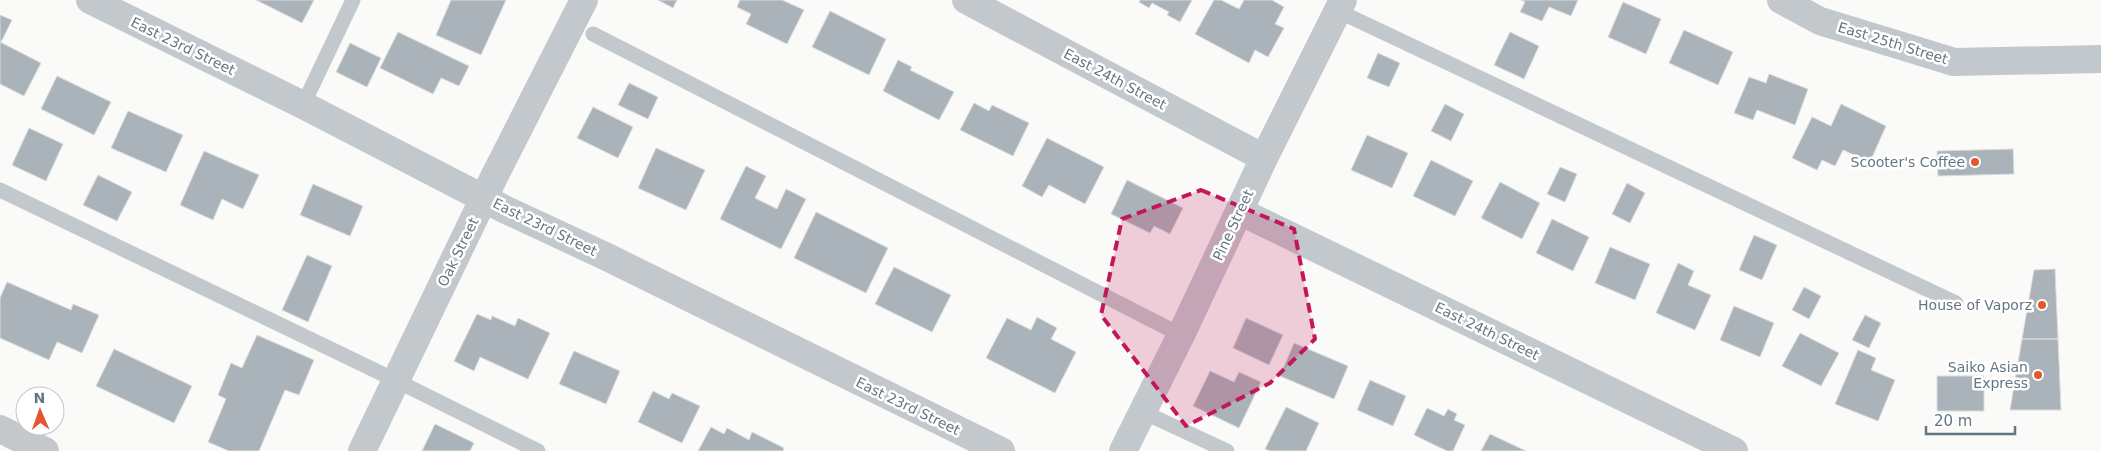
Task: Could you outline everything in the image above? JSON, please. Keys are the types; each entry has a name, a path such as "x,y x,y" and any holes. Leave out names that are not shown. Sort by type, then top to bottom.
{"street":[{"name":"East 23rd Street","path":"90,0 506,210 1001,451"},
{"name":"Oak Street","path":"362,451 484,198 584,0"},
{"name":"East 24th Street","path":"966,0 1264,158"},
{"name":"East 25th Street","path":"1781,0 1820,20 1954,62 2101,59"},
{"name":"Pine Street","path":"1123,451 1181,335 1264,158 1340,6"},
{"name":"East 24th Street","path":"1239,211 1734,451"},
{"path":"0,429 44,451"}],"lane":[{"path":"303,106 353,0"},
{"path":"1340,6 1956,303"},
{"path":"593,34 1181,335"},
{"path":"0,190 538,451"},
{"path":"1142,412 1227,451"}],"highlighted area":[{"path":"1201,190 1294,229 1315,339 1270,383 1186,426 1101,315 1122,219"}],"building":[{"path":"256,0 314,0 302,23"},
{"path":"451,0 506,0 481,55 436,35"},
{"path":"658,0 677,0 673,8"},
{"path":"740,0 782,0 804,10 787,44 746,24 751,14 737,7"},
{"path":"1140,0 1192,0 1180,22 1167,15 1169,12 1152,3 1149,8 1139,2"},
{"path":"1214,0 1221,0 1239,9 1244,0 1272,0 1284,7 1275,24 1284,28 1268,57 1255,50 1249,63 1195,34"},
{"path":"1521,0 1578,0 1571,16 1549,7 1542,21 1520,12 1525,2"},
{"path":"1623,2 1661,19 1646,54 1608,37"},
{"path":"830,11 886,39 869,75 812,47"},
{"path":"0,15 12,20 1,42 0,42"},
{"path":"1684,30 1733,52 1718,85 1669,63"},
{"path":"398,32 469,66 459,86 441,78 433,94 380,68"},
{"path":"1510,32 1539,46 1524,79 1494,65"},
{"path":"0,42 41,63 24,96 0,84"},
{"path":"350,43 381,58 367,87 336,72"},
{"path":"1378,53 1400,63 1389,87 1367,78"},
{"path":"898,60 912,67 910,70 954,92 939,120 883,91"},
{"path":"1769,74 1808,89 1795,125 1757,110 1753,120 1734,113 1749,77 1766,83"},
{"path":"57,76 111,102 94,135 41,109"},
{"path":"629,83 658,97 648,119 618,105"},
{"path":"974,103 989,111 992,105 1029,123 1013,156 960,130"},
{"path":"1445,104 1464,114 1451,141 1431,131"},
{"path":"1841,104 1886,126 1870,162 1843,150 1835,166 1822,160 1817,170 1792,158 1812,117 1831,126"},
{"path":"593,107 633,127 618,158 577,138"},
{"path":"128,111 183,135 166,172 111,148"},
{"path":"29,128 63,144 46,181 12,165"},
{"path":"1367,135 1408,153 1392,188 1351,170"},
{"path":"1047,138 1104,167 1085,204 1049,185 1042,197 1022,186"},
{"path":"656,148 705,170 686,210 638,188"},
{"name":"Scooter's Coffee","path":"2013,149 2014,174 1938,176 1937,151"},
{"path":"204,151 259,175 243,209 222,199 213,220 180,205"},
{"path":"1431,160 1473,181 1455,216 1413,196"},
{"path":"746,166 766,176 755,198 777,209 786,189 806,199 781,249 720,219"},
{"path":"1560,167 1577,174 1565,202 1547,194"},
{"path":"98,175 132,192 117,221 83,205"},
{"path":"1127,180 1183,208 1170,234 1154,226 1150,233 1111,214"},
{"path":"1500,182 1540,203 1522,239 1481,218"},
{"path":"1627,183 1645,193 1630,223 1612,214"},
{"path":"313,184 363,206 350,236 300,215"},
{"path":"816,212 888,248 866,293 794,258"},
{"path":"1552,219 1589,237 1573,271 1536,253"},
{"path":"1754,235 1777,245 1762,280 1739,270"},
{"path":"1610,247 1650,264 1635,300 1595,283"},
{"path":"307,255 332,266 308,322 282,310"},
{"path":"1678,263 1694,271 1688,285 1711,295 1695,330 1656,313"},
{"path":"894,267 951,295 932,332 875,304"},
{"name":"House of Vaporz","path":"2055,269 2058,339 2022,339 2034,270"},
{"path":"7,282 71,310 73,304 99,315 82,353 57,342 49,360 0,338 0,298"},
{"path":"1804,287 1821,296 1809,319 1792,310"},
{"path":"1734,306 1774,323 1760,357 1720,340"},
{"path":"477,314 491,320 492,316 515,326 518,318 550,333 528,379 480,357 474,371 454,361"},
{"path":"1865,315 1881,323 1869,348 1852,340"},
{"path":"1037,317 1057,328 1051,339 1076,352 1055,393 986,358 1007,318 1031,330"},
{"path":"1246,318 1283,335 1269,365 1233,348"},
{"path":"1800,333 1839,353 1821,386 1782,366"},
{"path":"257,335 314,360 299,395 285,390 259,451 229,451 208,442 226,399 218,395 231,363 242,368"},
{"name":"Saiko Asian Express","path":"2022,339 2058,339 2061,410 2010,410"},
{"path":"1294,343 1348,366 1334,399 1280,376"},
{"path":"114,349 192,386 174,423 96,386"},
{"path":"1858,350 1876,358 1871,370 1895,380 1878,421 1835,404"},
{"path":"574,351 620,371 606,404 559,384"},
{"path":"1210,371 1234,382 1239,372 1261,382 1239,428 1193,406"},
{"path":"1937,376 1984,376 1984,411 1937,411"},
{"path":"1370,380 1406,396 1393,426 1357,410"},
{"path":"653,391 669,399 672,393 700,406 682,443 638,422"},
{"path":"1286,407 1319,423 1306,451 1270,451 1265,449"},
{"path":"1427,408 1444,416 1448,409 1457,414 1454,420 1465,425 1453,451 1447,451 1414,435"},
{"path":"435,424 474,443 470,451 422,451"},
{"path":"711,427 724,434 727,428 749,440 752,432 784,448 783,451 698,451"},
{"path":"1490,434 1526,451 1481,451"}],"place":[{"name":"Scooter's Coffee","path":"1975,162"},
{"name":"House of Vaporz","path":"2042,305"},
{"name":"Saiko Asian Express","path":"2038,375"}]}
